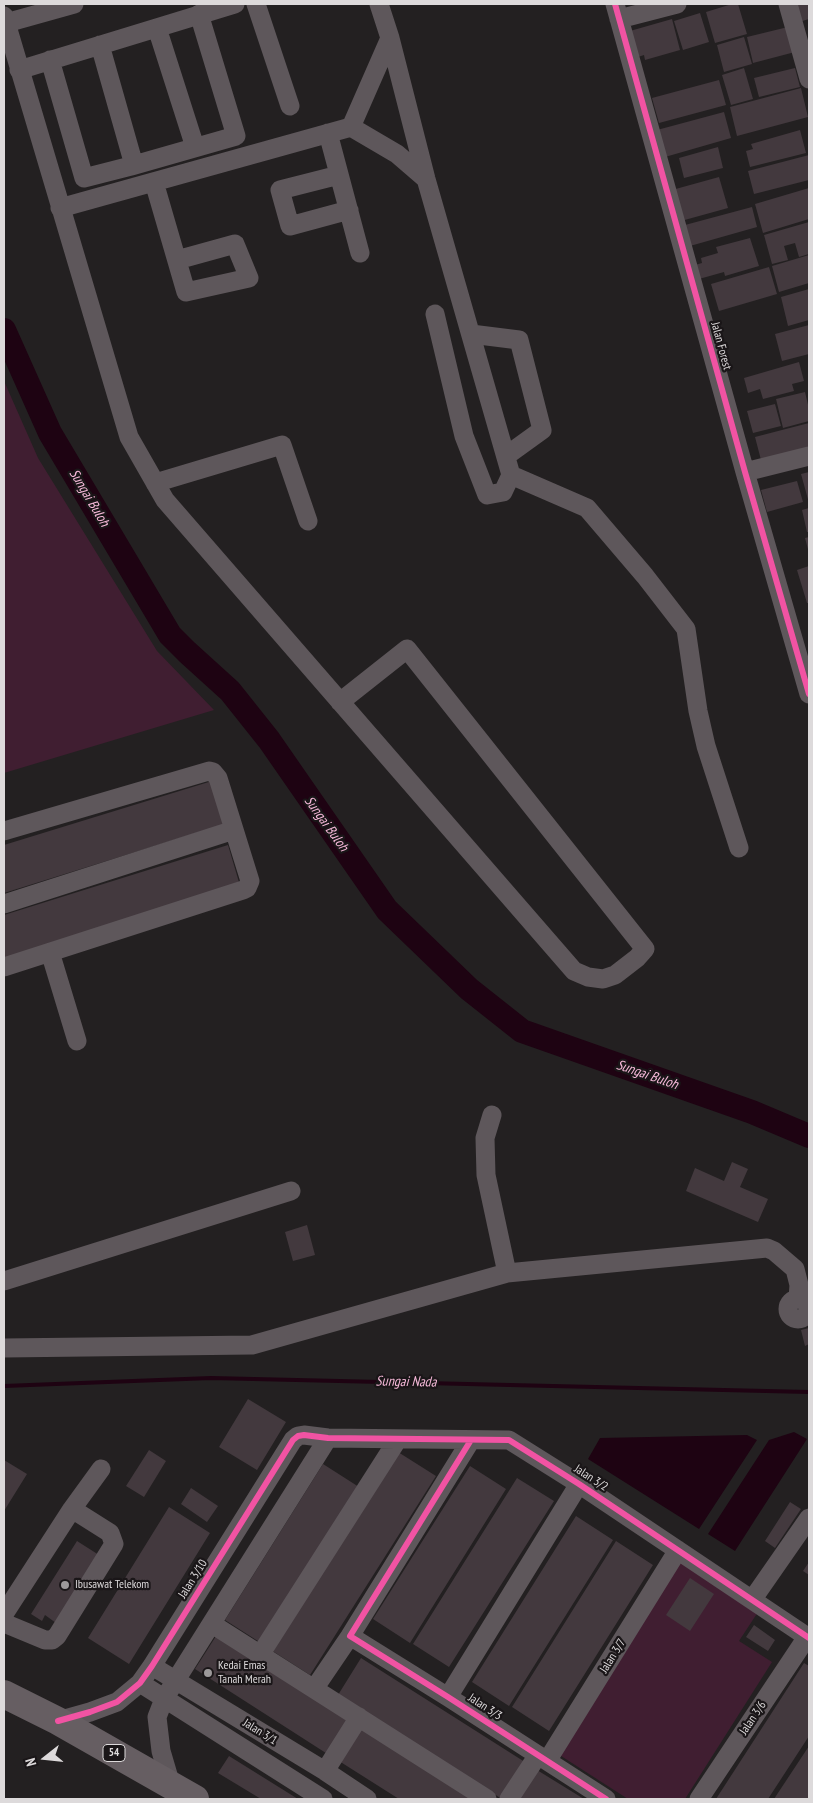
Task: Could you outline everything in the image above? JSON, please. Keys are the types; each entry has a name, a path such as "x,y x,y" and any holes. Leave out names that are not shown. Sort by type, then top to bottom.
{"highway":[{"name":"54","path":"4,1694 58,1721 195,1799"}],"street":[{"path":"20,70 235,4"},
{"path":"256,4 290,106"},
{"path":"379,4 390,38 426,179 511,475 503,492 487,495 464,436 435,314"},
{"path":"617,11 677,4"},
{"path":"788,4 809,79"},
{"path":"67,5 5,20 129,437 165,500 340,702 574,971 588,977 603,979 616,975 637,958 644,949 407,649 340,702"},
{"name":"Jalan Forest","path":"617,11 745,472 809,694"},
{"path":"50,60 84,178 236,136 199,14"},
{"path":"157,28 194,148"},
{"path":"350,127 390,38"},
{"path":"100,45 132,158 132,166"},
{"path":"60,208 350,127 397,154 426,179"},
{"path":"328,134 360,253"},
{"path":"339,176 280,190 282,199 290,226 349,210"},
{"path":"154,182 177,260"},
{"path":"471,334 519,340 542,430 506,456"},
{"path":"155,483 282,445 308,520"},
{"path":"745,472 809,456"},
{"path":"511,475 587,508 645,576 686,629 702,729 739,848"},
{"path":"4,831 209,771 213,772 218,778 250,877 247,888 4,967"},
{"path":"4,904 234,830"},
{"path":"50,952 77,1041"},
{"path":"492,1115 485,1138 486,1176 507,1273"},
{"path":"4,1281 291,1191"},
{"path":"4,1348 252,1345 507,1273 767,1248 774,1251 795,1270 799,1285 798,1299"},
{"name":"Jalan 3/10","path":"58,1721 117,1702 140,1683 293,1440 298,1436 304,1435 328,1438"},
{"path":"171,1784 161,1751 157,1717 164,1699 328,1438"},
{"name":"Jalan 3/2","path":"328,1438 509,1440 579,1484 808,1637"},
{"path":"260,1655 398,1439"},
{"path":"314,1689 350,1636 471,1440"},
{"path":"4,1614 72,1508 101,1469"},
{"path":"448,1697 579,1484"},
{"path":"4,1622 45,1640 52,1640 57,1636 114,1544 110,1533 72,1508"},
{"path":"752,1600 809,1518"},
{"name":"Jalan 3/7","path":"509,1799 543,1758 678,1550"},
{"path":"212,1624 487,1799"},
{"name":"Jalan 3/3","path":"350,1636 606,1799"},
{"name":"Jalan 3/6","path":"699,1799 808,1637"},
{"name":"Jalan 3/1","path":"152,1666 367,1799"},
{"name":"Jalan 3/1","path":"140,1683 323,1799"},
{"path":"324,1771 359,1717"}],"shaded area":[{"path":"4,381 38,458 157,651 214,710 4,773"},
{"path":"794,1432 807,1439 735,1551 708,1534 769,1440"},
{"path":"747,1435 757,1440 699,1529 588,1459 600,1438"},
{"path":"680,1561 758,1612 739,1641 772,1662 685,1799 628,1799 558,1754"}],"building":[{"path":"738,4 747,34 715,43 706,12"},
{"path":"794,4 809,4 809,19 799,22"},
{"path":"700,13 709,42 683,50 674,21"},
{"path":"672,19 680,50 645,60 644,55 638,57 630,31"},
{"path":"788,27 795,52 753,63 747,37"},
{"path":"744,37 752,64 724,72 717,45"},
{"path":"744,68 753,99 731,105 722,75"},
{"path":"795,68 800,87 759,97 754,78"},
{"path":"719,80 726,105 659,123 652,98"},
{"path":"801,88 808,117 737,136 730,107"},
{"path":"724,112 731,138 665,157 657,130"},
{"path":"800,130 806,153 750,167 746,151 753,149 751,144"},
{"path":"718,147 723,168 684,178 679,158"},
{"path":"809,155 809,180 754,194 748,171"},
{"path":"719,177 728,208 681,221 672,190"},
{"path":"809,188 809,219 763,233 755,204"},
{"path":"752,207 757,227 690,246 685,225"},
{"path":"809,222 809,254 799,257 795,243 784,246 788,260 772,264 764,235"},
{"path":"750,238 759,266 725,276 724,272 699,279 695,265 702,263 701,258 718,253 716,247"},
{"path":"809,255 809,283 779,292 772,266"},
{"path":"769,267 777,294 719,311 711,284"},
{"path":"809,289 809,320 788,326 781,297"},
{"path":"809,325 809,354 782,361 775,334"},
{"path":"799,362 804,381 792,384 794,391 763,399 760,389 748,393 744,378"},
{"path":"805,392 809,409 809,421 783,428 776,399"},
{"path":"775,404 781,426 753,433 747,411"},
{"path":"809,423 809,452 761,460 755,437"},
{"path":"809,472 809,503 801,474"},
{"path":"797,481 803,502 767,512 761,490"},
{"path":"809,508 809,532 807,532 802,510"},
{"path":"809,537 809,553 805,538"},
{"path":"809,566 809,603 807,603 797,570"},
{"path":"212,781 225,824 4,893 4,845"},
{"path":"228,845 241,889 4,962 4,915"},
{"path":"732,1162 748,1169 740,1187 768,1199 758,1222 686,1191 695,1168 724,1181"},
{"path":"307,1225 315,1255 293,1261 285,1232"},
{"path":"809,1328 809,1344 805,1346 801,1330"},
{"path":"248,1399 286,1422 257,1470 219,1447"},
{"path":"149,1450 166,1461 144,1497 126,1486"},
{"path":"398,1452 436,1476 310,1675 271,1650"},
{"path":"4,1460 27,1474 4,1511"},
{"path":"323,1464 359,1487 261,1643 225,1620"},
{"path":"470,1466 506,1489 410,1643 373,1619"},
{"path":"517,1478 554,1501 449,1667 413,1644"},
{"path":"191,1488 218,1506 207,1522 181,1504"},
{"path":"790,1502 801,1509 775,1548 765,1541"},
{"path":"169,1507 210,1533 129,1664 88,1638"},
{"path":"576,1516 613,1540 509,1706 472,1682"},
{"name":"Ibusawat Telekom","path":"77,1541 99,1555 56,1623 45,1615 42,1621 31,1614"},
{"path":"616,1541 653,1565 549,1731 512,1707"},
{"path":"809,1562 809,1575 803,1571"},
{"path":"690,1578 714,1594 690,1631 666,1615"},
{"path":"754,1625 775,1640 768,1651 746,1637"},
{"path":"218,1633 352,1719 329,1755 195,1669"},
{"path":"361,1658 528,1764 502,1799 338,1695"},
{"path":"804,1663 809,1666 809,1736 768,1799 716,1799"},
{"path":"362,1725 478,1799 399,1799 339,1761"},
{"path":"809,1746 809,1799 774,1799"},
{"path":"229,1756 298,1799 261,1799 218,1773"},
{"path":"537,1770 584,1799 519,1799"}],"waterway":[{"name":"Sungai Buloh","path":"4,330 50,433 170,635 230,691 269,740 387,910 469,989 522,1031 752,1112 809,1136"},
{"name":"Sungai Nada","path":"4,1386 211,1378 809,1392"}],"cycle path":[{"path":"615,4 745,472 809,694"},
{"path":"58,1721 117,1702 140,1683 293,1440 298,1436 304,1435 328,1438 509,1440 579,1484 809,1638"},
{"path":"471,1440 350,1636 606,1799"}],"place":[{"name":"Ibusawat Telekom","path":"65,1585"},
{"name":"Kedai Emas Tanah Merah","path":"208,1673"}]}
